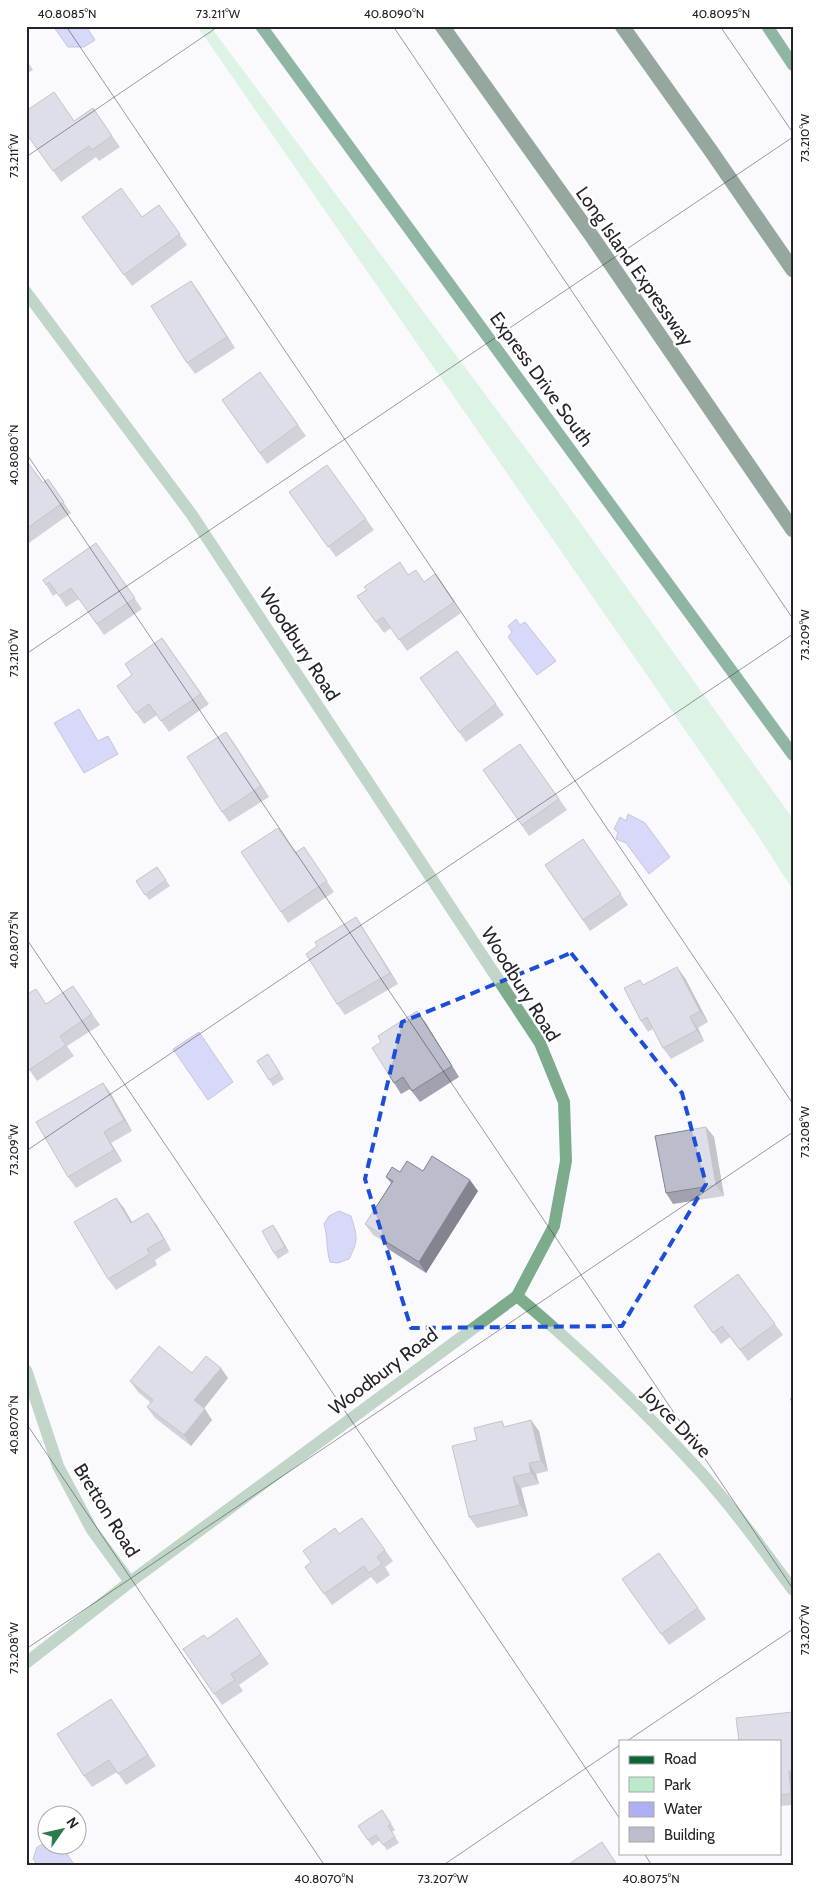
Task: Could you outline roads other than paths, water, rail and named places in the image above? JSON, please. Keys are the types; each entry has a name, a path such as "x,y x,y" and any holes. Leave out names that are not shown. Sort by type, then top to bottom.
{"highway":[{"name":"Long Island Expressway","path":"442,26 591,236 793,530"},
{"path":"622,26 793,270"}],"main road":[{"name":"Express Drive South","path":"261,26 793,754"},
{"path":"767,26 793,65"}],"street":[{"name":"Woodbury Road","path":"26,292 192,514 540,1044 564,1102 566,1161 554,1226 517,1296 130,1582 26,1664"},
{"name":"Joyce Drive","path":"517,1296 575,1346 638,1406 697,1468 793,1590"},
{"name":"Bretton Road","path":"26,1370 58,1466 92,1530 130,1582"}],"water":[{"path":"53,26 86,26 95,40 84,47 68,47"},
{"path":"516,619 520,625 525,622 556,661 537,675 508,637 512,632 508,626"},
{"path":"79,709 98,741 108,736 118,754 84,773 54,723"},
{"path":"628,814 645,823 670,857 649,874 626,843 616,839 618,832 614,829 620,817 626,821"},
{"path":"199,1032 233,1082 208,1100 173,1049"},
{"path":"339,1211 351,1216 355,1228 356,1242 349,1259 338,1263 330,1262 324,1224 329,1216"},
{"path":"37,1847 38,1854 67,1854 75,1866 38,1866 33,1859"}]}
